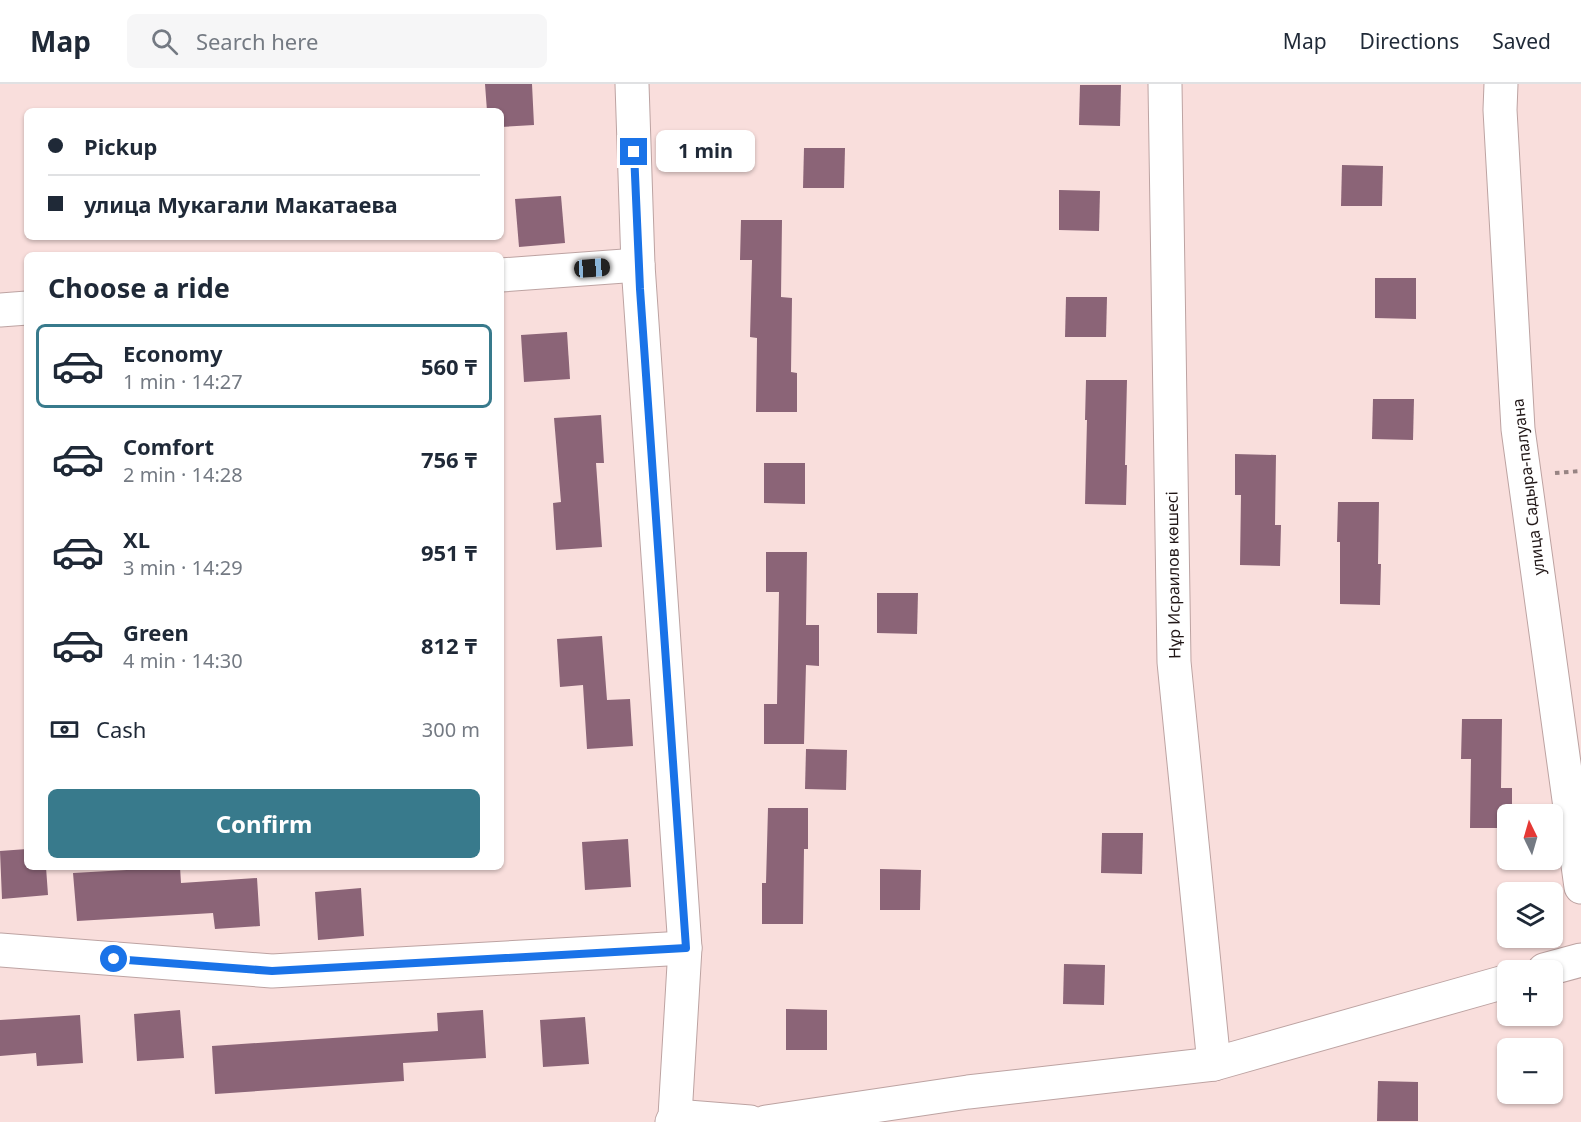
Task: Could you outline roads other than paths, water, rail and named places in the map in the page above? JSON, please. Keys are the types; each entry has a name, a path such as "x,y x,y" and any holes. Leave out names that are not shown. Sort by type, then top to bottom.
{"street":[{"path":"632,84 638,265 686,948 673,1119 750,1122"},
{"name":"Нұр Исраилов көшесі","path":"1165,84 1174,662 1214,1064"},
{"name":"улица Садыра-палуана","path":"1501,84 1500,110 1518,429 1581,887"},
{"path":"504,275 638,265"},
{"path":"0,310 24,308"},
{"path":"0,950 272,971 686,948"},
{"path":"1563,965 1581,960"},
{"path":"766,1122 968,1092 1214,1064 1497,984"}]}
